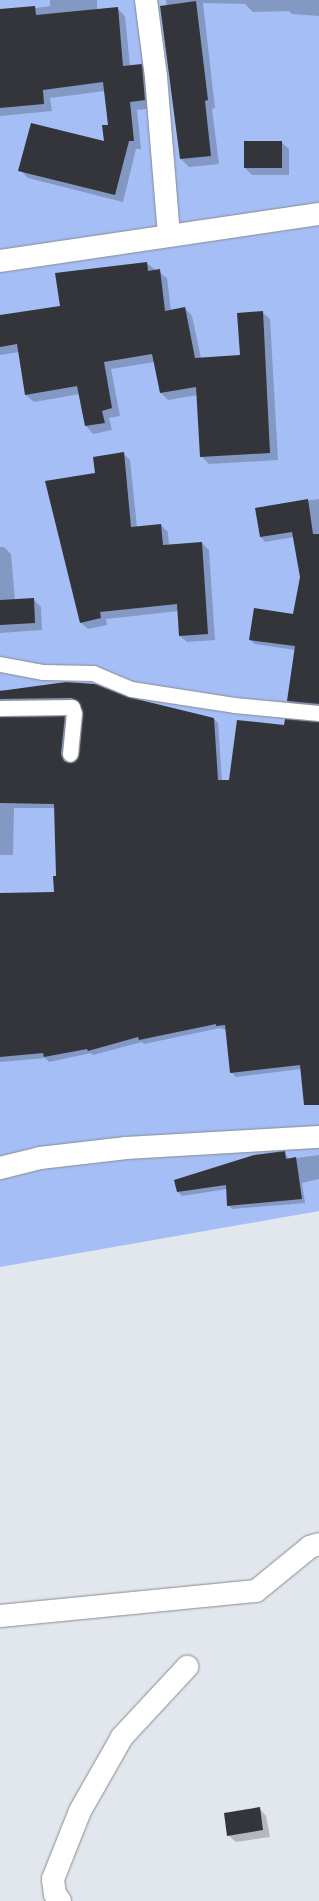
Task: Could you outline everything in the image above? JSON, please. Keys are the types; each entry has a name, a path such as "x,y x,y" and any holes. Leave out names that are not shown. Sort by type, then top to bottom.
{"street":[{"path":"146,0 156,78 169,235"},
{"path":"0,261 319,214"},
{"path":"0,1168 40,1158 126,1148 319,1137"},
{"path":"0,1616 256,1591 310,1547 319,1544"},
{"path":"60,1901 55,1894 53,1879 80,1811 122,1737 187,1667"}],"lane":[{"path":"0,664 43,672 93,673 131,689 234,705 319,713"},
{"path":"0,708 72,707 74,713 70,754"}],"shaded area":[{"path":"0,0 319,0 319,1211 0,1267"}],"building":[{"path":"196,1 208,100 205,101 211,156 180,159 160,6"},
{"path":"35,6 36,15 118,7 123,66 142,64 145,100 130,102 134,141 129,141 115,195 18,171 31,123 104,141 102,125 108,125 103,82 43,90 44,104 0,108 0,9"},
{"path":"244,141 282,141 282,168 244,168"},
{"path":"147,262 148,271 160,269 165,311 185,307 195,358 240,355 237,313 263,311 270,453 200,457 196,387 160,393 152,354 104,362 112,408 102,411 105,423 85,426 77,386 25,395 17,344 0,347 0,315 60,306 55,273"},
{"path":"124,452 131,527 161,524 163,545 202,542 208,634 179,636 177,604 100,612 101,618 80,623 45,481 95,473 93,457"},
{"path":"308,499 313,534 319,534 319,704 287,701 295,646 249,640 254,608 293,614 300,577 292,532 260,537 255,508"},
{"path":"34,598 35,623 0,625 0,600"},
{"path":"66,682 95,684 128,697 214,718 218,780 229,780 237,720 284,725 285,719 319,722 319,1105 304,1105 300,1065 230,1073 225,1025 216,1026 216,1024 139,1040 138,1037 88,1051 87,1049 44,1057 43,1053 0,1057 0,893 54,892 53,876 56,876 54,804 0,803 0,717 65,716 61,754 64,761 70,763 74,762 79,755 83,714 80,704 72,698 0,699 0,691"},
{"path":"285,1151 286,1159 296,1157 302,1199 227,1206 226,1185 177,1192 174,1180 254,1155"},
{"path":"260,1807 263,1830 227,1836 224,1813"}]}
